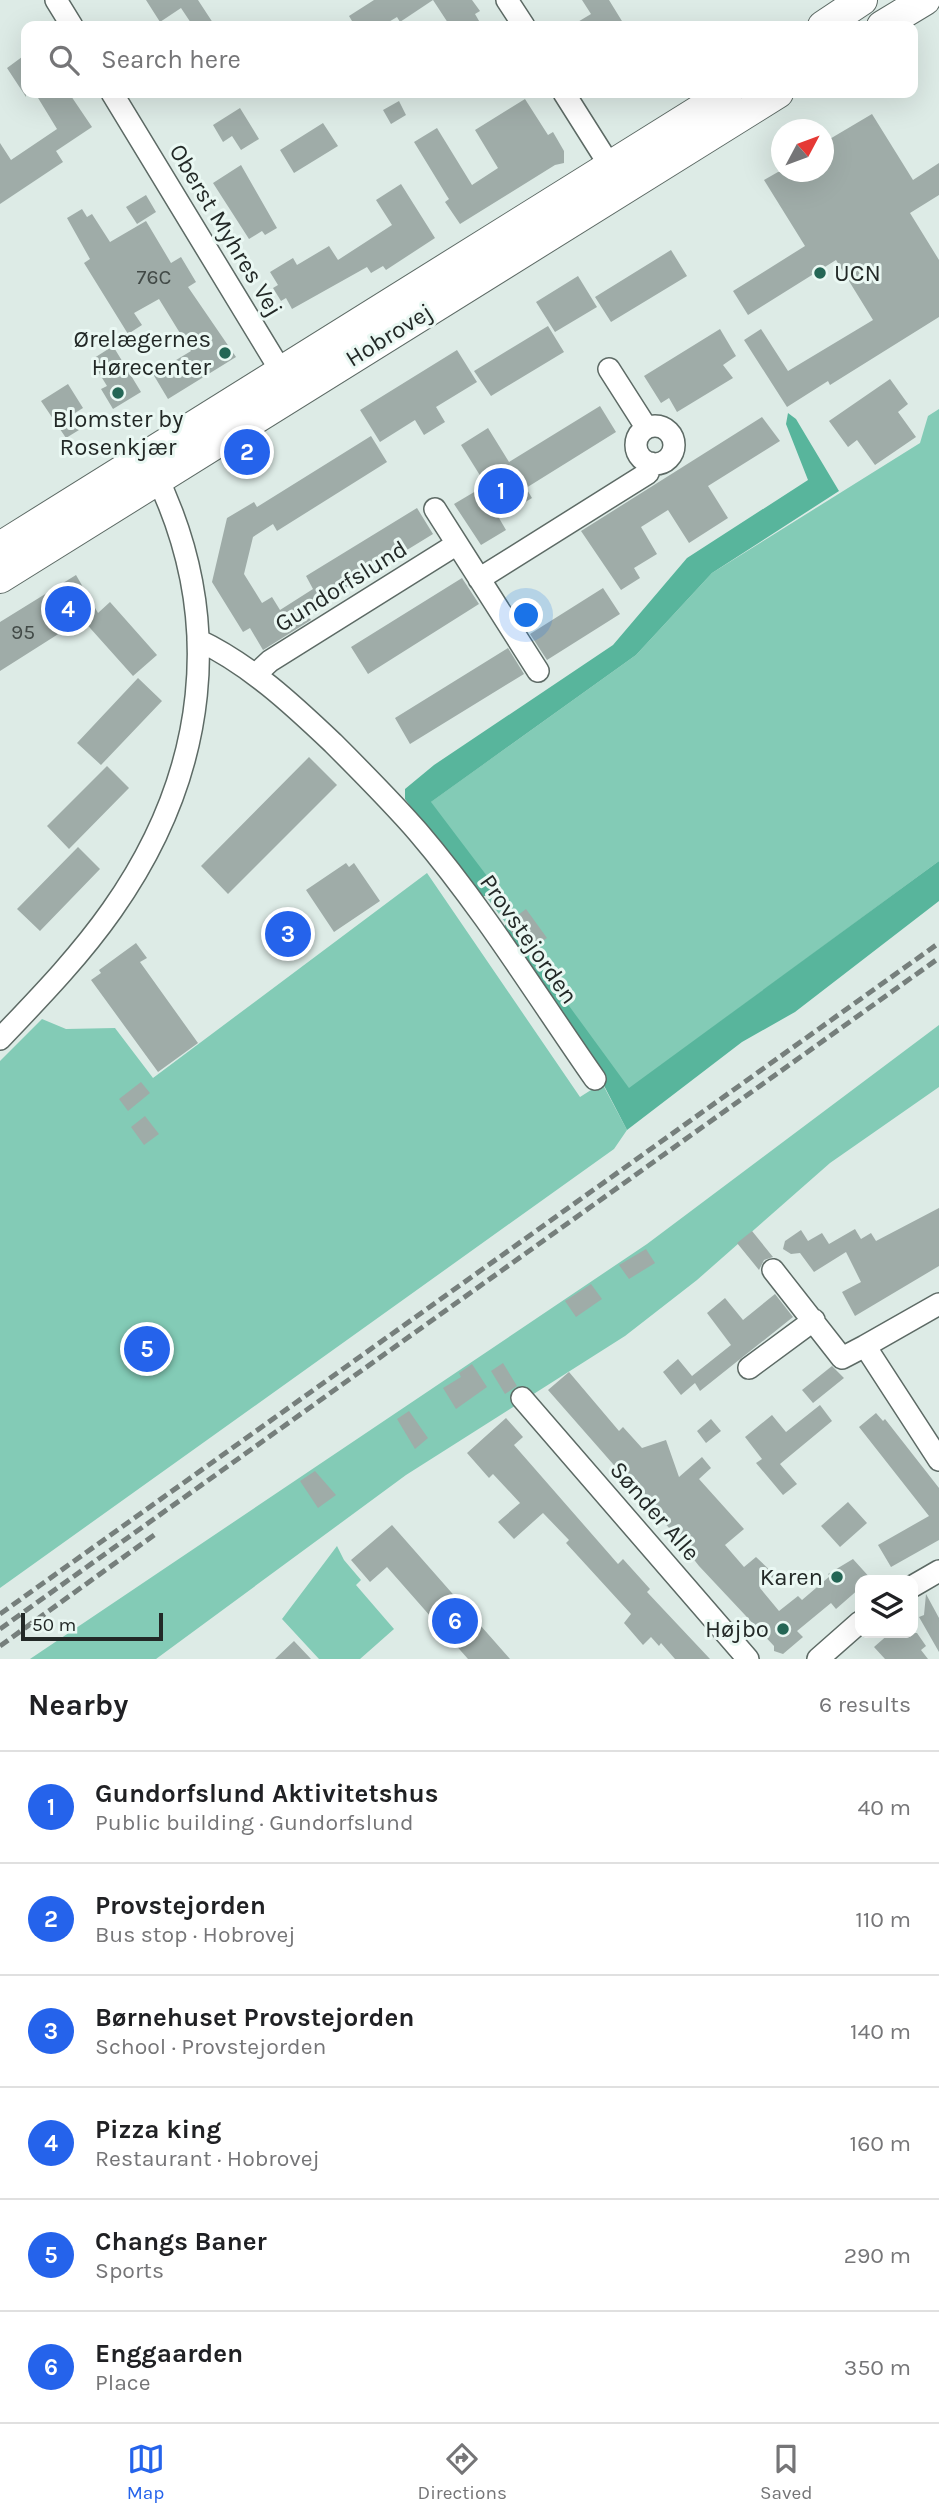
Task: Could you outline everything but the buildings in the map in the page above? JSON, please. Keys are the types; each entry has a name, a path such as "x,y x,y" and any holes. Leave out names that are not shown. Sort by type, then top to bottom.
{"main road":[{"path":"830,21 862,0"},
{"path":"890,21 925,0"},
{"name":"Hobrovej","path":"617,178 721,98"},
{"name":"Hobrovej","path":"6,553 153,468 617,178 769,98"}],"street":[{"path":"56,0 69,21"},
{"path":"508,0 521,21"},
{"name":"Oberst Myhres Vej","path":"115,98 288,383"},
{"path":"567,98 617,178"},
{"path":"609,369 646,427"},
{"path":"646,427 664,428 674,443 668,459 651,463 641,458 636,447 638,435 646,427"},
{"path":"479,579 648,473 651,463"},
{"path":"0,1039 46,991 111,911 164,820 183,767 198,695 198,640 188,566 178,524 153,468"},
{"path":"435,509 538,671"},
{"name":"Gundorfslund","path":"255,675 270,661 457,544"},
{"name":"Provstejorden","path":"198,640 221,651 255,675 310,721 419,832 474,905 595,1079"},
{"path":"773,1270 842,1358 939,1304"},
{"path":"750,1368 814,1320"},
{"path":"865,1346 939,1460"},
{"name":"Sønder Alle","path":"522,1398 748,1659"},
{"path":"918,1583 939,1571"},
{"path":"818,1659 855,1626"}],"green space":[{"path":"939,409 939,861 629,1089 421,809 636,655 712,573 920,443 928,416"},
{"path":"788,413 796,419 839,491 712,573 636,655 431,802 493,884 495,893 478,898 405,799 405,789 434,765 613,645 687,558 808,480 786,424"},
{"path":"939,861 939,901 795,1012 742,1042 627,1130 598,1074 501,932 506,924 526,952 529,951 629,1088"},
{"path":"427,873 580,1097 602,1083 627,1130 614,1149 0,1588 0,1061 42,1019 66,1029 115,1028 153,1078"},
{"path":"939,1025 939,1087 830,1163 697,1280 625,1336 406,1475 156,1659 30,1659 647,1244"},
{"path":"337,1546 344,1560 361,1580 356,1585 394,1629 360,1659 319,1659 282,1619"}],"railway":[{"path":"0,1614 939,943"},
{"path":"0,1629 939,958"},
{"path":"0,1646 157,1533"}],"place":[{"name":"UCN","path":"820,273"},
{"name":"Ørelægernes Hørecenter","path":"225,353"},
{"name":"Blomster by Rosenkjær","path":"118,393"},
{"name":"Provstejorden","path":"247,452"},
{"name":"Gundorfslund Aktivitetshus","path":"501,491"},
{"name":"Pizza king","path":"68,609"},
{"name":"Børnehuset Provstejorden","path":"288,934"},
{"name":"Changs Baner","path":"147,1349"},
{"name":"Karen","path":"837,1577"},
{"name":"Enggaarden","path":"455,1621"},
{"name":"Højbo","path":"783,1629"}]}
